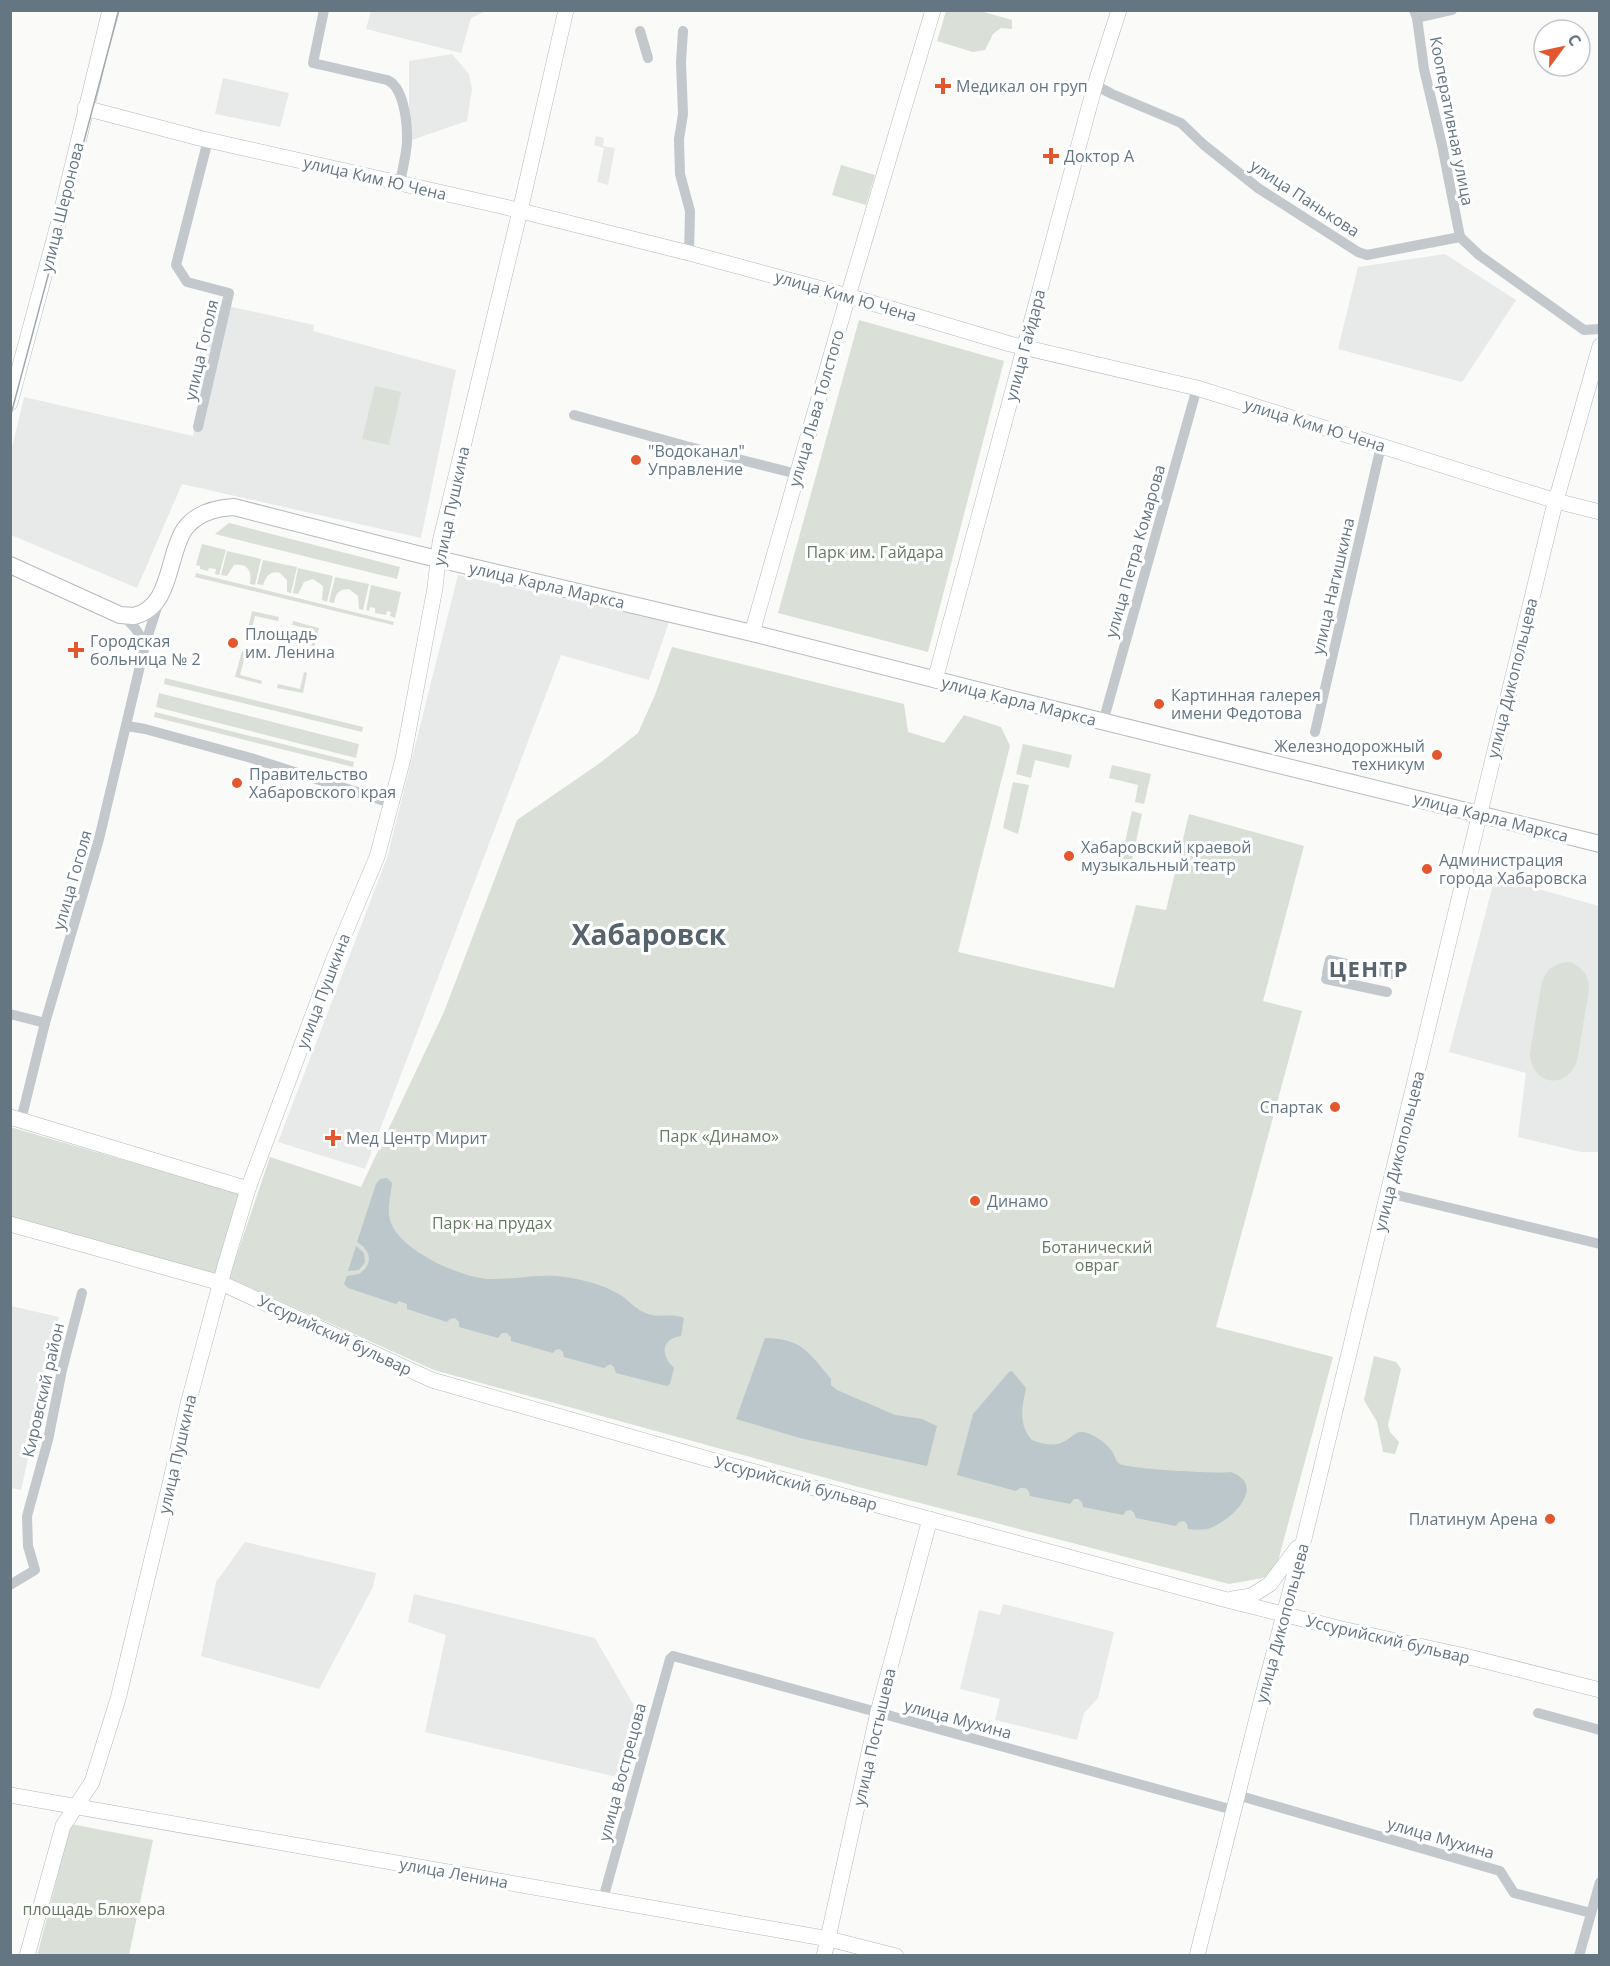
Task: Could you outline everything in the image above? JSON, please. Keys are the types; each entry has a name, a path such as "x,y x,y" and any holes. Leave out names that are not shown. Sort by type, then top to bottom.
{"main road":[{"name":"улица Карла Маркса","path":"161,592 185,529 203,515 234,507 438,559 752,633 1599,844"},
{"path":"10,565 120,615 134,616 147,609 155,603 161,592"}],"street":[{"name":"улица Шеронова","path":"10,403 59,221 110,10"},
{"path":"324,10 313,63 387,80 399,90 407,137 399,184"},
{"name":"улица Пушкина","path":"27,1956 63,1826 92,1782 118,1699 188,1404 248,1189 333,961 377,857 403,759 435,588 443,531 566,10"},
{"name":"улица Льва Толстого","path":"752,633 848,296 933,10"},
{"name":"улица Гайдара","path":"935,680 1095,85 1119,10"},
{"path":"1416,14 1452,10"},
{"name":"Кооперативная улица","path":"1416,14 1424,69 1460,237"},
{"path":"683,31 681,62 683,114 679,139 680,174 690,211 689,253"},
{"path":"640,32 648,58"},
{"name":"улица Панькова","path":"1095,85 1181,123 1204,145 1258,188 1358,252 1367,255 1460,237"},
{"name":"улица Ким Ю Чена","path":"85,108 208,140 520,211 689,253 1024,347 1197,388 1556,501 1599,512"},
{"name":"улица Гоголя","path":"198,427 229,293 187,282 176,265 208,140"},
{"path":"1460,237 1479,255 1584,330 1599,329"},
{"name":"улица Дикопольцева","path":"1197,1956 1305,1535 1556,501 1599,346"},
{"name":"улица Петра Комарова","path":"1103,722 1197,388"},
{"path":"574,415 797,474"},
{"name":"улица Нагишкина","path":"1315,732 1381,446"},
{"name":"улица Гоголя","path":"16,1119 86,890 145,645 161,592"},
{"path":"120,615 130,621 145,645"},
{"path":"127,726 146,729 251,758 391,803"},
{"path":"1387,992 1326,976 1330,960 1391,974"},
{"path":"1360,986 1365,968"},
{"path":"10,1014 45,1023"},
{"path":"16,1119 248,1189"},
{"path":"1388,1193 1599,1244"},
{"name":"Уссурийский бульвар","path":"10,1224 221,1282 432,1380 722,1463 1227,1600 1599,1690"},
{"name":"Кировский район","path":"10,1585 35,1570 28,1546 27,1516 48,1440 82,1293"},
{"name":"улица Постышева","path":"824,1956 878,1712 930,1519"},
{"path":"1227,1600 1251,1596 1270,1584 1305,1535"},
{"name":"улица Мухина","path":"675,1657 878,1712 1500,1871 1514,1893 1591,1913"},
{"name":"улица Вострецова","path":"603,1899 670,1659 675,1657"},
{"path":"1538,1713 1599,1730"},
{"name":"улица Ленина","path":"10,1795 829,1939 896,1956"},
{"path":"1579,1956 1599,1882"}],"shaded area":[{"path":"371,10 486,11 471,18 461,53 366,29"},
{"path":"452,54 469,74 472,89 467,121 409,141 409,61"},
{"path":"223,78 289,93 280,127 215,114"},
{"path":"596,136 604,138 603,146 615,148 608,185 597,182 604,148 594,145"},
{"path":"1445,254 1516,300 1462,382 1338,349 1358,267"},
{"path":"214,303 314,325 313,331 456,370 421,538 182,484 137,588 11,535 11,452 24,397 193,436"},
{"path":"458,575 669,622 649,680 561,655 365,1169 278,1142 387,858"},
{"path":"1495,877 1599,906 1599,1152 1581,1152 1518,1137 1526,1073 1449,1052"},
{"path":"387,1178 392,1183 389,1215 393,1227 414,1249 445,1267 488,1279 546,1276 580,1280 615,1292 637,1309 648,1314 684,1318 681,1336 666,1344 665,1353 674,1368 670,1384 667,1386 616,1373 610,1364 604,1368 564,1357 563,1352 559,1349 553,1353 511,1341 507,1333 502,1333 498,1338 459,1327 459,1322 455,1318 447,1322 407,1309 407,1304 399,1301 396,1304 348,1288 344,1284 347,1276 359,1274 369,1262 368,1253 357,1242 376,1184 380,1179"},
{"path":"356,1246 364,1253 365,1262 359,1270 348,1271"},
{"path":"11,1306 59,1317 21,1490 11,1488"},
{"path":"765,1338 788,1341 804,1349 831,1379 831,1385 837,1390 895,1415 922,1419 937,1426 927,1466 800,1438 736,1419"},
{"path":"1012,1371 1026,1388 1022,1409 1023,1422 1032,1440 1043,1444 1059,1444 1083,1432 1104,1442 1117,1462 1127,1466 1174,1471 1231,1472 1242,1478 1246,1486 1246,1495 1242,1504 1216,1525 1207,1529 1188,1529 1184,1521 1179,1522 1176,1526 1136,1518 1131,1510 1126,1511 1123,1515 1083,1507 1082,1502 1078,1499 1074,1499 1070,1504 1030,1496 1024,1488 1016,1491 957,1475 973,1414"},
{"path":"245,1542 376,1573 373,1587 319,1689 201,1656 216,1582"},
{"path":"414,1594 595,1638 636,1709 621,1778 425,1732 446,1635 408,1622"},
{"path":"1003,1604 1114,1632 1098,1698 1084,1713 1077,1740 995,1720 1000,1699 960,1689 979,1610 1000,1615"}],"green space":[{"path":"946,11 980,11 1012,20 1012,29 1001,28 993,34 985,50 973,52 937,41"},
{"path":"841,165 875,175 866,205 832,195"},
{"name":"Парк им. Гайдара","path":"859,320 1004,361 928,652 778,613"},
{"path":"375,386 401,392 389,445 362,439"},
{"path":"229,523 400,567 397,579 215,534"},
{"path":"202,544 226,550 219,575 215,574 216,569 209,568 208,571 196,565"},
{"path":"227,551 261,559 255,585 250,584 250,572 243,565 234,565 227,576 221,575"},
{"path":"263,560 297,567 291,593 287,592 287,580 277,572 271,573 263,585 257,584"},
{"path":"298,568 333,576 327,602 322,600 323,586 313,579 304,582 298,594 293,593"},
{"path":"196,573 394,622 393,625 195,577"},
{"path":"335,577 369,584 363,610 359,609 358,596 349,589 338,592 334,603 329,602"},
{"path":"371,585 401,592 395,618 390,616 391,612 387,611 386,615 375,613 375,608 370,607 369,611 366,610"},
{"path":"252,611 279,617 278,621 255,616 250,637 246,637"},
{"path":"293,621 319,628 314,648 311,647 315,630 292,625"},
{"name":"Парк «Динамо»","path":"672,647 904,704 908,732 944,743 964,715 1001,727 1010,746 958,952 1114,988 1136,905 1166,910 1189,814 1304,846 1263,1001 1302,1011 1216,1327 1333,1357 1274,1576 1229,1584 859,1487 434,1370 229,1278 270,1157 361,1187 444,1012 517,820 600,763 638,733 655,695"},
{"path":"242,651 246,652 240,675 262,681 261,684 235,677"},
{"path":"304,672 307,673 303,693 277,688 278,684 300,689"},
{"path":"165,678 363,727 362,732 164,684"},
{"path":"159,693 359,744 356,758 156,707"},
{"path":"155,712 354,762 353,767 154,717"},
{"path":"1023,744 1072,755 1069,768 1035,760 1031,778 1016,774"},
{"path":"1112,765 1151,774 1144,804 1135,802 1138,785 1109,778"},
{"path":"1013,782 1029,785 1018,834 1003,828"},
{"path":"1132,811 1142,814 1132,860 1121,860"},
{"path":"1570,962 1584,973 1589,985 1577,1061 1572,1071 1565,1077 1550,1080 1542,1078 1536,1072 1530,1053 1542,982 1552,967"},
{"path":"10,1127 240,1194 215,1274 11,1218"},
{"path":"1374,1356 1396,1362 1401,1369 1388,1425 1390,1432 1399,1442 1395,1454 1383,1452 1377,1422 1364,1400"},
{"name":"площадь Блюхера","path":"71,1824 153,1840 129,1955 37,1956"}],"tram line":[{"path":"10,418 119,10"}],"place":[{"name":"Медикал он груп","path":"943,86"},
{"name":"Доктор А","path":"1051,156"},
{"name":"\"Водоканал\" Управление","path":"636,460"},
{"name":"Площадь им. Ленина","path":"233,643"},
{"name":"Городская больница № 2","path":"76,650"},
{"name":"Картинная галерея имени Федотова","path":"1159,704"},
{"name":"Железнодорожный техникум","path":"1437,755"},
{"name":"Правительство Хабаровского края","path":"237,783"},
{"name":"Хабаровский краевой музыкальный театр","path":"1069,856"},
{"name":"Администрация города Хабаровска","path":"1427,869"},
{"name":"Спартак","path":"1335,1107"},
{"name":"Мед Центр Мирит","path":"333,1138"},
{"name":"Динамо","path":"975,1201"},
{"name":"Платинум Арена","path":"1550,1519"}],"district":[{"name":"Хабаровск","path":"649,934"},
{"name":"ЦЕНТР","path":"1369,968"}],"park label":[{"name":"Парк на прудах","path":"492,1223"},
{"name":"Ботанический овраг","path":"1097,1256"}]}
